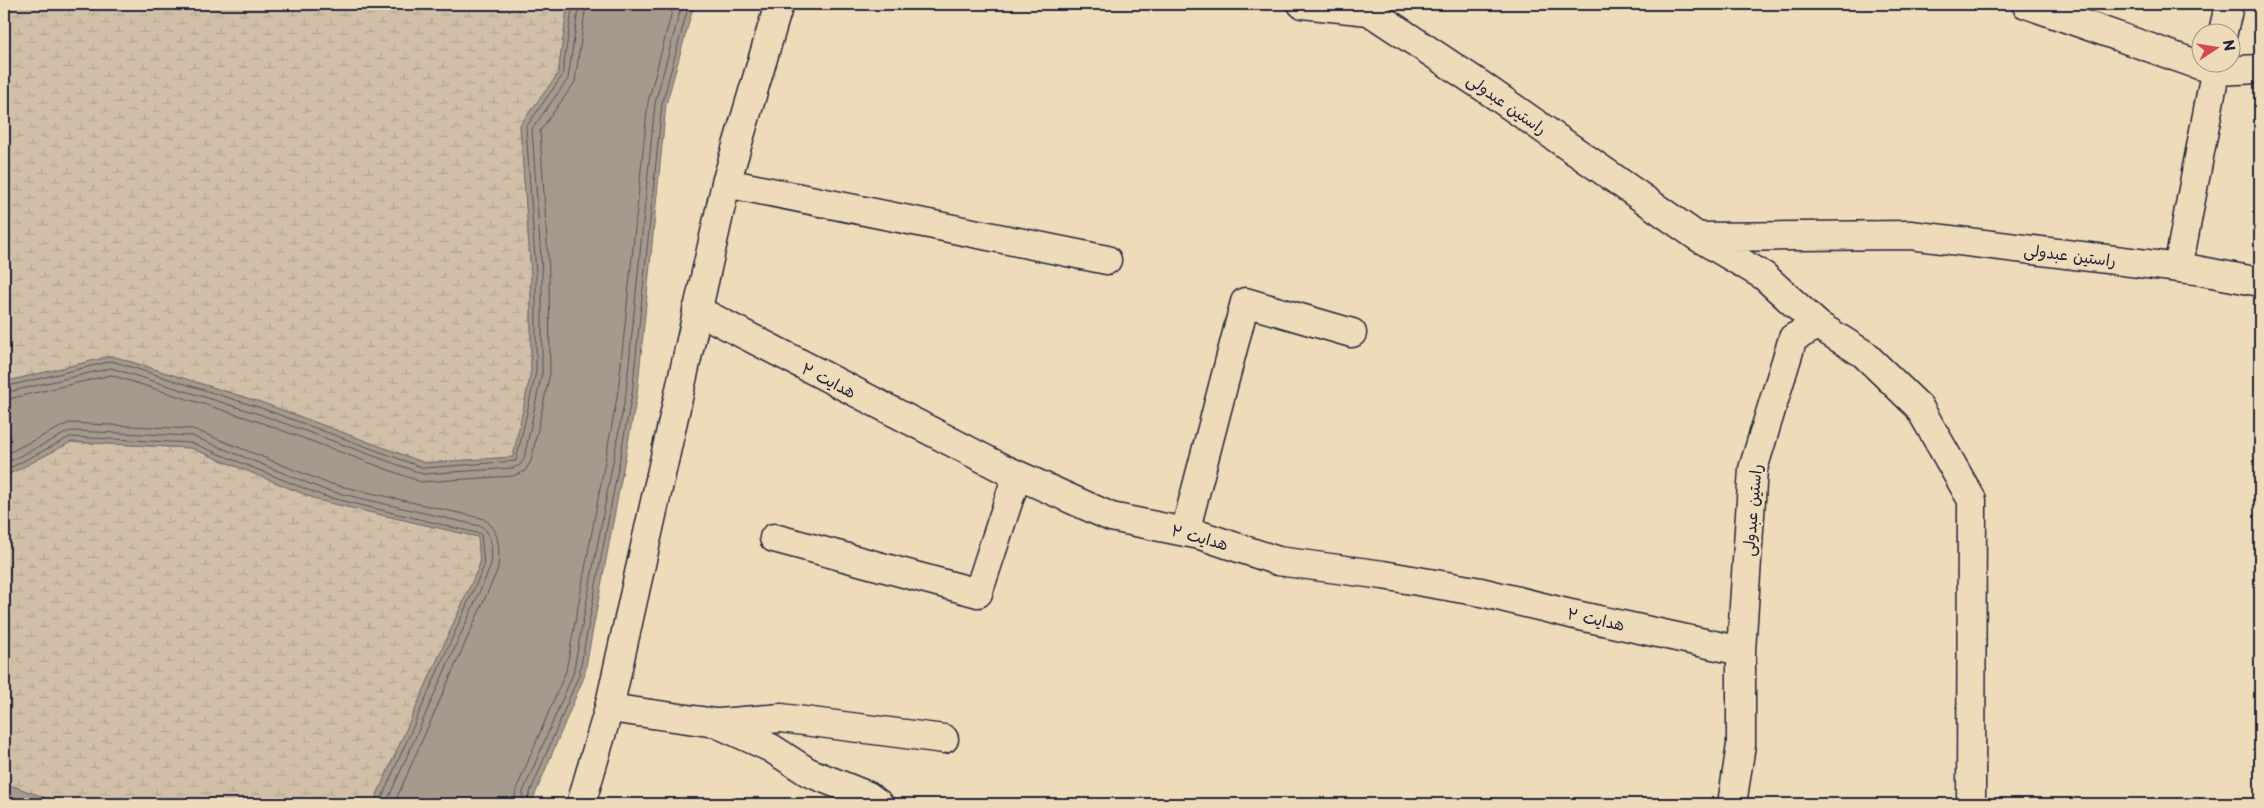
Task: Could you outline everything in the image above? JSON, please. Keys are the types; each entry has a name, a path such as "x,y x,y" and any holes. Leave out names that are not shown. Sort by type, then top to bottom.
{"street":[{"path":"580,804 610,708 726,183 780,4"},
{"name":"راستین عبدولی","path":"1302,4 1369,8 1698,237 1764,276 1818,325 1793,338 1753,469 1741,651 1741,745 1732,804"},
{"path":"2026,4 2192,59"},
{"path":"2242,68 2260,69"},
{"path":"2178,268 2215,72"},
{"path":"726,183 1107,260"},
{"name":"راستین عبدولی","path":"1698,237 1910,235 2178,268 2260,282"},
{"path":"1185,532 1245,302 1352,333"},
{"name":"هدایت ۲","path":"697,310 784,357 1017,475 1111,517 1185,532 1278,560 1383,575 1481,592 1571,614 1741,651"},
{"path":"1818,325 1864,354 1918,406 1972,500 1971,804"},
{"path":"774,538 978,593 1017,475"},
{"path":"610,708 716,723 781,718 944,739"},
{"path":"716,723 772,748 808,772 868,796 879,804"}],"green space":[{"path":"4,4 568,4 558,75 520,125 531,273 531,372 513,457 425,463 263,403 112,356 4,382"},
{"path":"71,442 191,448 321,501 478,537 480,564 373,804 63,804 4,783 4,477"}],"water":[{"path":"568,4 694,4 666,105 637,395 584,677 534,797 533,804 373,804 480,564 478,537 321,501 191,448 71,442 4,477 4,382 112,356 263,403 425,463 513,457 531,372 531,273 520,125 558,74"},
{"path":"4,783 63,804 4,804"}]}
